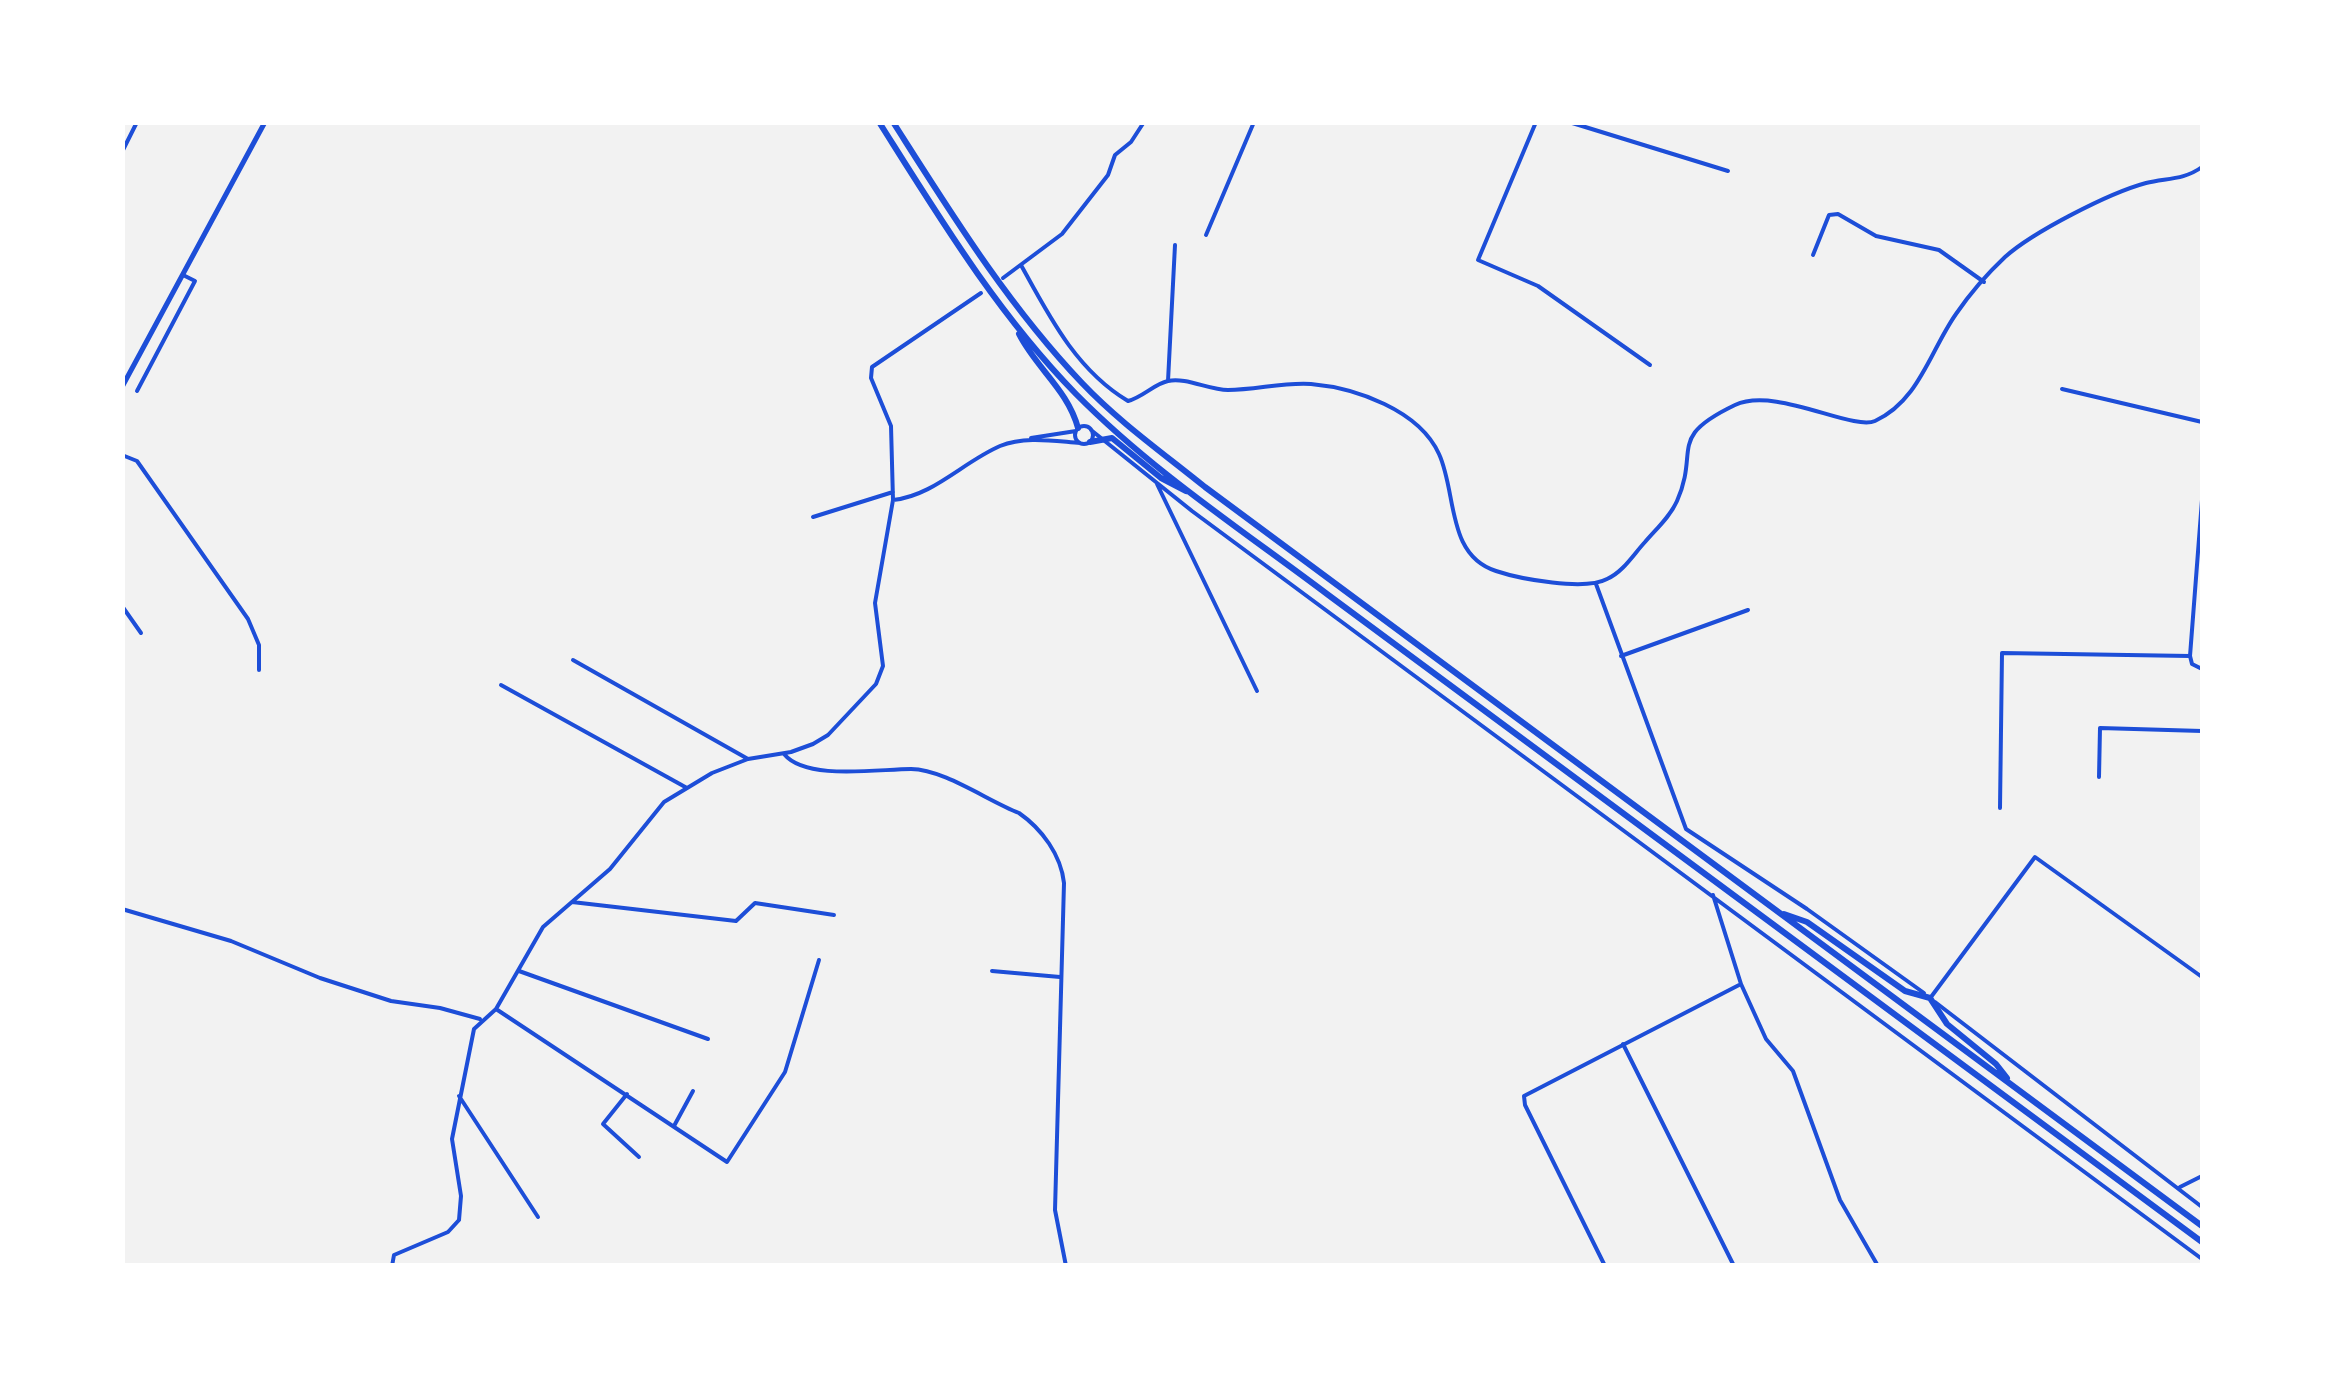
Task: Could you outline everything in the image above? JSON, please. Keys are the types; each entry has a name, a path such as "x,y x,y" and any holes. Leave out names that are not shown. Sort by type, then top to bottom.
{"main road":[{"path":"879,122 1014,324 1030,355 1070,404 1077,429"},
{"path":"893,122 1003,289 1046,343 1112,412 1219,498 2202,1226"},
{"path":"1014,324 1103,419 1197,497 2202,1242"},
{"path":"1089,442 1112,438 1161,478 1197,497"},
{"path":"1777,911 1807,922 1905,991 1930,998 1947,1024 1996,1064 2014,1087"}],"street":[{"path":"122,152 137,122"},
{"path":"122,387 265,122"},
{"path":"1003,278 1062,234 1108,175 1115,155 1131,142 1144,122"},
{"path":"1206,235 1254,122"},
{"path":"1536,122 1478,260 1538,286 1650,365"},
{"path":"1569,122 1728,171"},
{"path":"1022,265 1065,341 1108,388 1128,401 1168,381 1223,390 1312,384 1367,396 1413,423 1439,453 1452,494 1458,532 1475,560 1500,572 1570,584 1596,584 1617,574 1669,515 1684,484 1688,439 1696,429 1749,401 1810,408 1858,423 1875,421 1903,402 1956,314 2003,259 2040,233 2124,190 2148,182 2188,177 2202,167"},
{"path":"1813,255 1830,215 1838,214 1876,236 1940,250 1984,282"},
{"path":"1168,381 1175,244"},
{"path":"138,391 195,282 183,275"},
{"path":"392,1266 394,1255 401,1249 429,1242 448,1232 459,1220 461,1196 452,1148 474,1029 496,1009 543,928 610,869 664,802 748,759 784,754 828,734 876,684 882,669 876,604 893,492 891,426 871,378 872,367 980,293"},
{"path":"2062,389 2202,422"},
{"path":"892,500 911,498 1000,446 1086,426 1157,484 2202,1259"},
{"path":"1077,429 1075,436 1080,443"},
{"path":"1089,442 1092,430"},
{"path":"1022,440 1108,444"},
{"path":"122,455 136,461 248,619 258,644 260,670"},
{"path":"1157,484 1256,691"},
{"path":"813,517 893,492"},
{"path":"2202,500 2190,656 2192,664 2202,669"},
{"path":"1596,584 1686,829 1807,909 1930,998 2202,1206"},
{"path":"122,606 141,633"},
{"path":"1622,656 1748,610"},
{"path":"2000,808 2002,653 2190,656"},
{"path":"574,660 748,759"},
{"path":"501,684 687,788"},
{"path":"2099,777 2100,728 2202,731"},
{"path":"784,754 798,767 866,772 923,770 1028,819 1059,858 1062,868 1055,1210 1066,1266"},
{"path":"1930,998 2035,857 2202,977"},
{"path":"1713,894 1741,984 1766,1040 1793,1071 1840,1200 1878,1266"},
{"path":"572,902 736,921 756,903 834,915"},
{"path":"122,909 230,941 320,978 391,1000 483,1020"},
{"path":"496,1009 727,1162 786,1072 819,960"},
{"path":"518,971 708,1039"},
{"path":"992,971 1060,977"},
{"path":"1605,1266 1524,1096 1741,984"},
{"path":"1624,1044 1734,1266"},
{"path":"674,1126 693,1091"},
{"path":"626,1094 603,1124 639,1157"},
{"path":"459,1096 538,1216"},
{"path":"2177,1188 2202,1176"}]}
